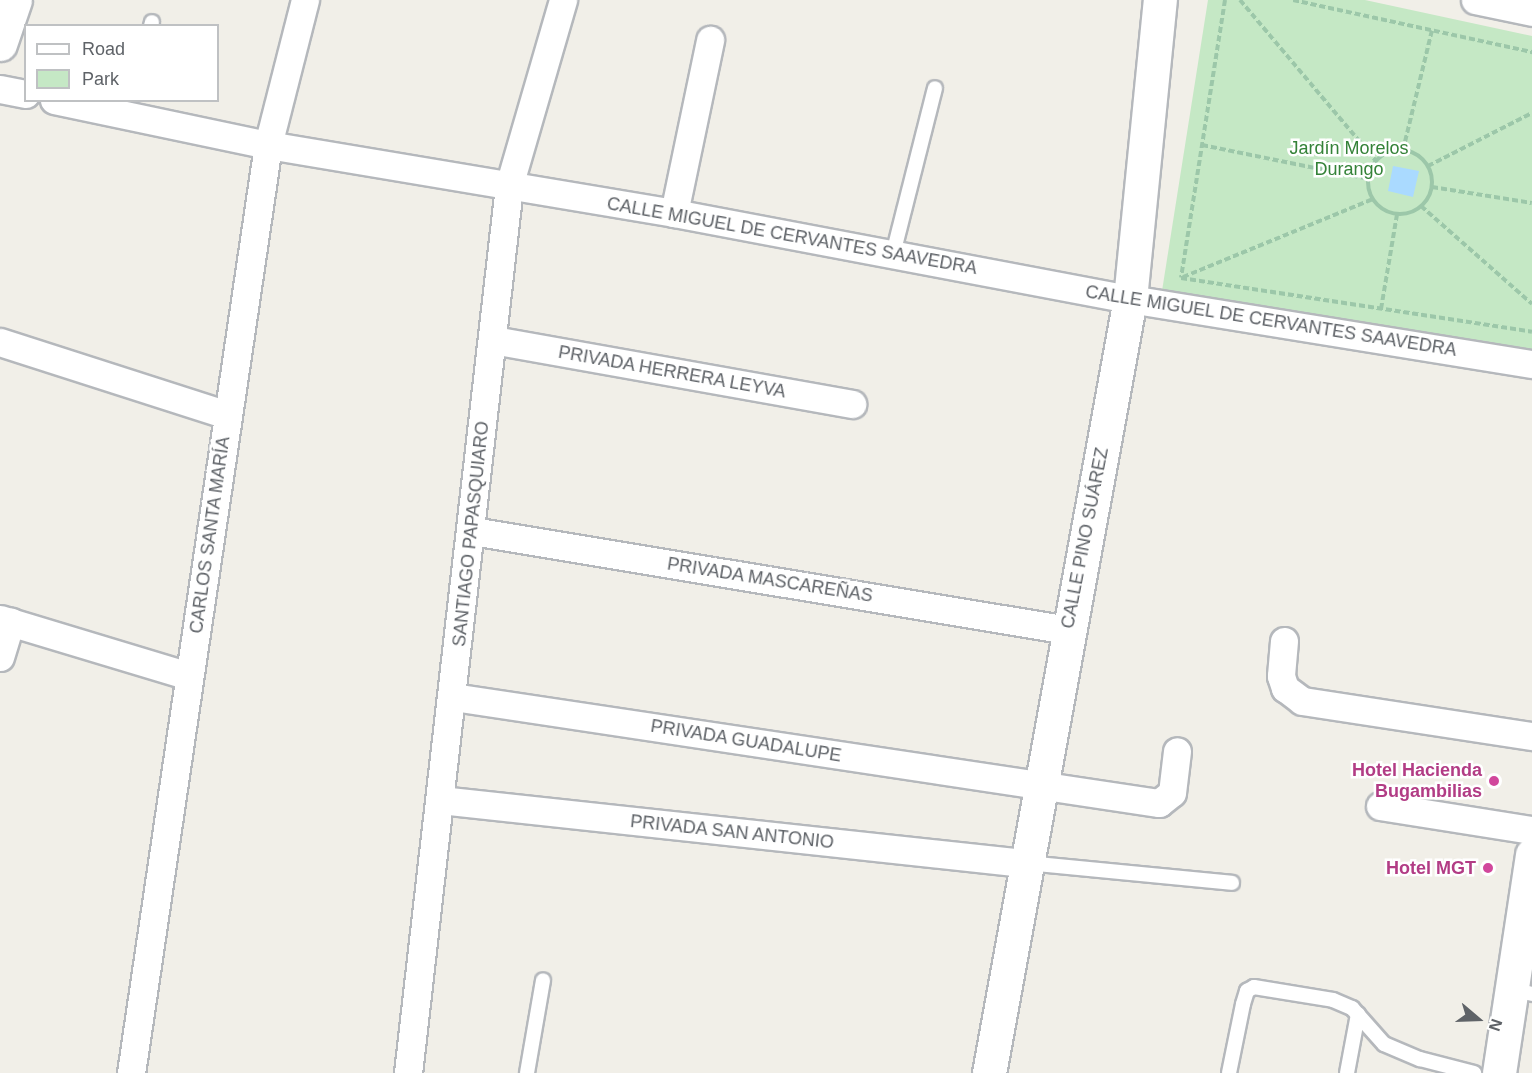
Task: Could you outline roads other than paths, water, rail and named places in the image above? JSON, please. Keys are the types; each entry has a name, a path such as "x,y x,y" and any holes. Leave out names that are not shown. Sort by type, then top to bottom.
{"street":[{"path":"0,44 15,0"},
{"name":"CARLOS SANTA MARÍA","path":"131,1073 268,144 305,0"},
{"name":"SANTIAGO PAPASQUIARO","path":"408,1073 472,531 509,186 563,0"},
{"name":"CALLE PINO SUÁREZ","path":"989,1073 1024,863 1130,299 1160,0"},
{"path":"1475,0 1532,12"},
{"path":"674,213 710,40"},
{"path":"0,89 24,94"},
{"name":"CALLE MIGUEL DE CERVANTES SAAVEDRA","path":"72,102 135,109 268,144 674,213 1130,299 1532,364"},
{"name":"PRIVADA HERRERA LEYVA","path":"492,340 852,404"},
{"path":"0,342 227,415"},
{"name":"PRIVADA MASCAREÑAS","path":"472,531 1068,630"},
{"path":"0,657 6,620 189,676"},
{"path":"1284,640 1281,676 1285,688 1302,701 1532,736"},
{"name":"PRIVADA GUADALUPE","path":"453,697 1040,785 1165,801 1173,793 1178,751"},
{"name":"PRIVADA SAN ANTONIO","path":"440,800 1024,863"},
{"path":"1380,806 1532,830"},
{"path":"1499,1073 1522,991 1532,854"}],"lane":[{"path":"892,254 935,88"},
{"path":"1024,863 1232,883"},
{"path":"526,1073 543,980"},
{"path":"1229,1073 1243,1004 1247,991 1254,987 1333,1000 1358,1014 1384,1044 1420,1059 1474,1073"},
{"path":"1347,1073 1358,1014"}],"water":[{"path":"1393,166 1419,171 1413,197 1388,191"}],"place":[{"name":"Hotel Hacienda Bugambilias","path":"1494,781"},
{"name":"Hotel MGT","path":"1488,868"}],"park label":[{"name":"Jardín Morelos Durango","path":"1349,159"}]}
